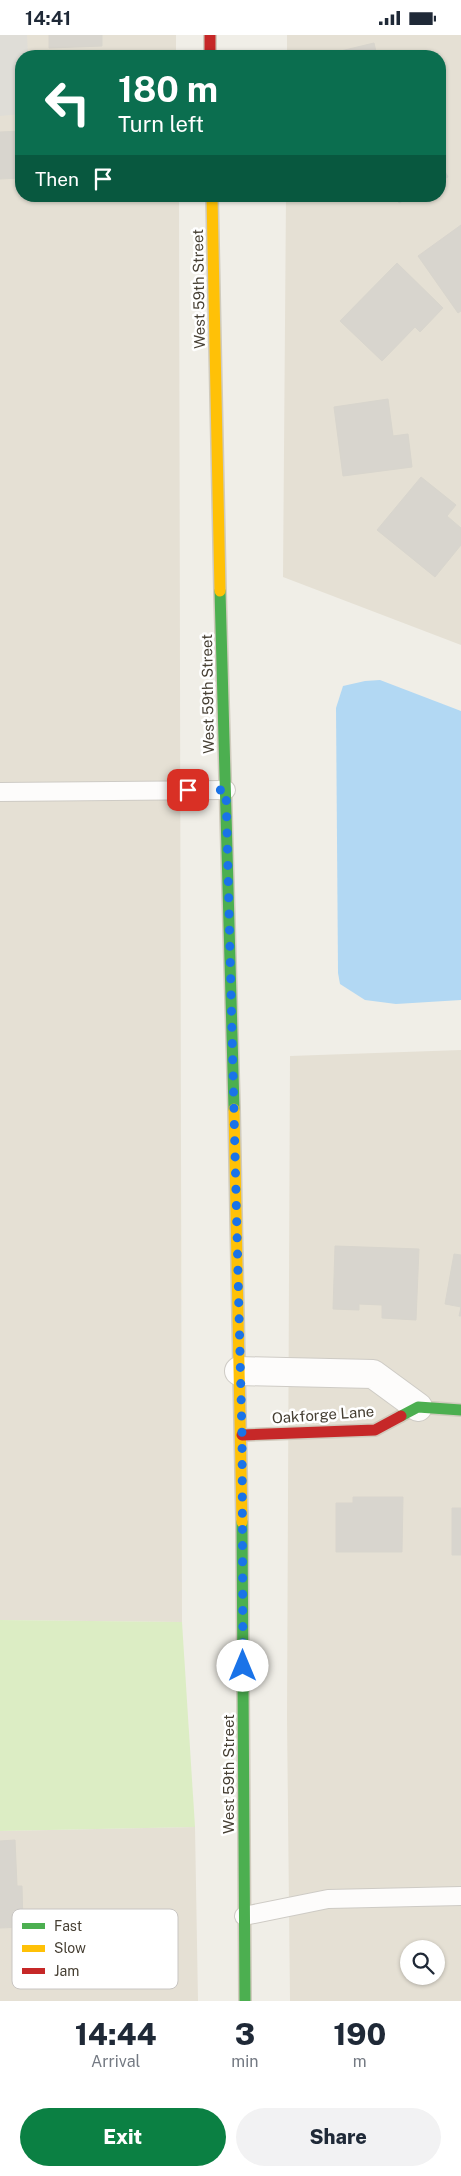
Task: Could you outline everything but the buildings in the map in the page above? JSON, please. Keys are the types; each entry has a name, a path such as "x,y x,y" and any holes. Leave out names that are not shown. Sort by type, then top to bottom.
{"street":[{"path":"210,35 210,50"},
{"name":"West 59th Street","path":"212,202 242,1435 245,2001"},
{"path":"239,1371 373,1374 418,1407 461,1410"},
{"name":"Oakforge Lane","path":"242,1435 375,1430 418,1407"}],"lane":[{"path":"0,792 226,790"},
{"path":"244,1916 328,1899 461,1896"}],"shaded area":[{"path":"0,35 176,35 176,50 15,50 15,202 179,202 182,1622 0,1620"},
{"path":"0,35 27,35 28,50 15,50 15,115 0,116"},
{"path":"287,35 461,35 461,645 283,577 286,202 446,202 446,50 287,50"},
{"path":"461,1050 461,2001 290,2001 287,1718 290,1056"},
{"path":"195,1827 198,2001 0,2001 0,1831"}],"green space":[{"path":"0,1620 182,1622 195,1827 0,1831"}],"water":[{"path":"380,680 461,711 461,1000 396,1004 365,1000 340,984 338,973 336,708 343,686"}],"traffic: fast":[{"path":"220,591 234,1109"},
{"path":"401,1416 418,1407 461,1410"},
{"path":"242,1522 245,2001"}],"traffic: slow":[{"path":"212,202 220,591"},
{"path":"234,1109 242,1522"}],"traffic: jam":[{"path":"210,35 210,50"},
{"path":"242,1435 375,1430 401,1416"}],"route":[{"path":"188,790 226,790 242,1435 243,1666"}]}
